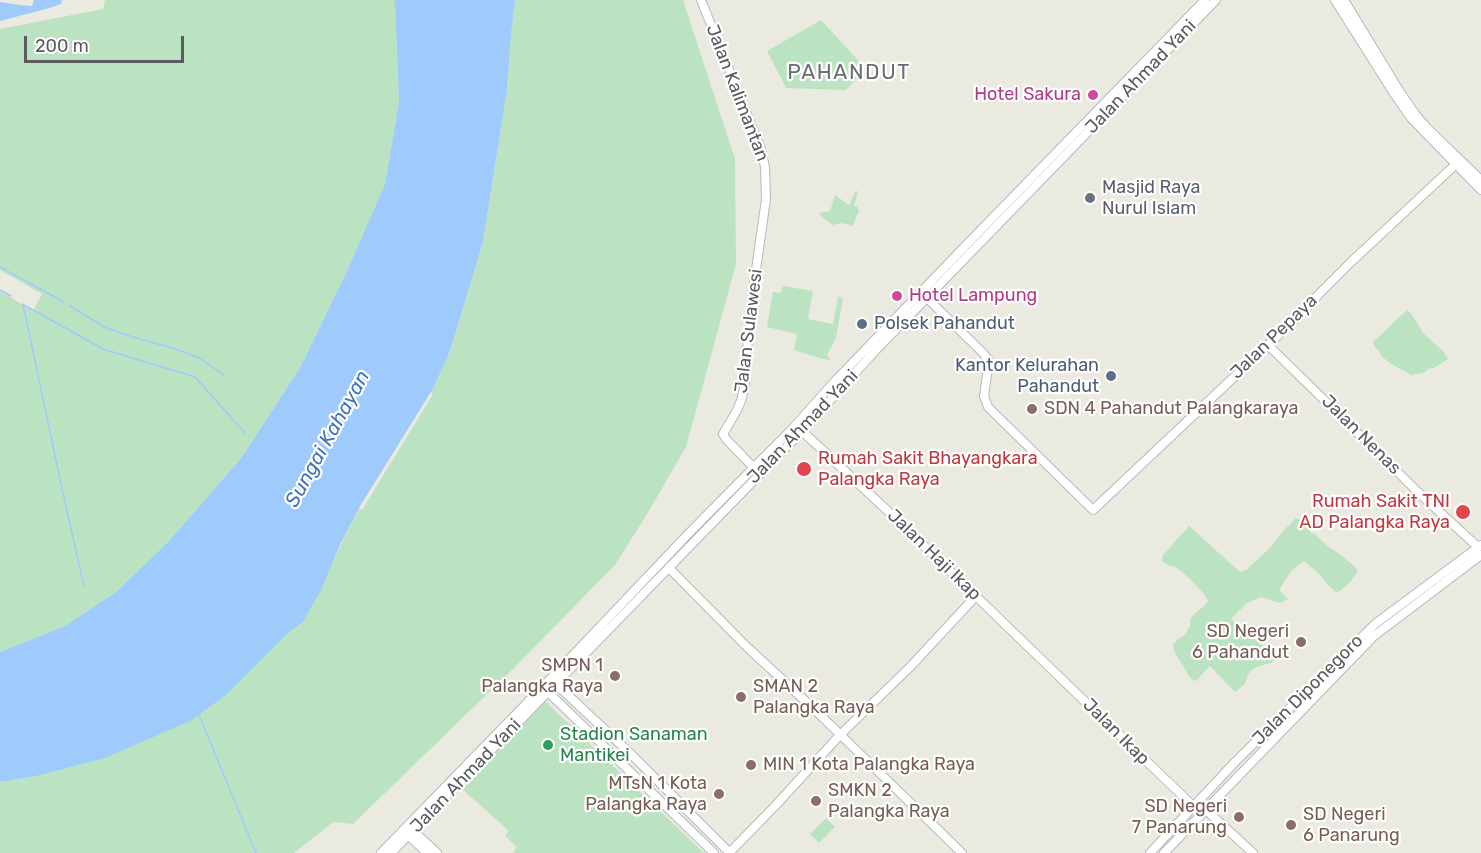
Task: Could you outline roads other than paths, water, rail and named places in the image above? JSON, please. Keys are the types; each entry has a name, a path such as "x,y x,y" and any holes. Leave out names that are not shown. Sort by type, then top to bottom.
{"main road":[{"name":"Jalan Ahmad Yani","path":"381,853 408,830 556,684 624,608 669,568 694,534 802,431 1205,0"},
{"name":"Jalan Ahmad Yani","path":"391,853 408,830 624,608 973,238 1038,178 1216,0"},
{"path":"1335,0 1411,118 1481,190"},
{"path":"1344,0 1416,115 1481,180"},
{"name":"Jalan Diponegoro","path":"1150,853 1235,762 1375,624 1480,549"},
{"name":"Jalan Diponegoro","path":"1164,853 1374,636 1480,549"},
{"path":"1282,716 1291,724"},
{"path":"1263,735 1272,743"}],"street":[{"name":"Jalan Kalimantan","path":"701,0 764,158 766,199 757,258"},
{"name":"Jalan Pepaya","path":"927,298 990,362 984,396 988,407 1093,510 1455,165"},
{"name":"Jalan Sulawesi","path":"754,468 723,434 741,401 745,384 757,258"},
{"name":"Jalan Nenas","path":"1268,345 1420,494 1480,549"},
{"name":"Jalan Haji Ikap","path":"802,431 1038,656"},
{"path":"669,568 747,647 962,853"},
{"path":"556,684 729,853 976,596"},
{"name":"Jalan Ikap","path":"1038,656 1194,807"},
{"path":"548,692 714,853"},
{"path":"574,717 582,708"},
{"path":"1206,810 1253,853"},
{"path":"408,830 427,853"},
{"path":"408,830 437,853"}],"water":[{"path":"34,0 62,0 61,4 0,21 0,2 32,6"},
{"name":"Sungai Kahayan","path":"397,0 515,0 507,90 483,242 450,351 432,391 358,510 322,588 303,622 288,633 226,695 190,721 105,758 36,776 0,782 0,652 65,626 116,592 168,542 242,457 301,366 346,273 385,184 399,102 395,6"}],"waterway":[{"path":"395,6 396,0"},
{"path":"0,267 64,302"},
{"path":"0,290 11,296"},
{"path":"23,304 84,586"},
{"path":"24,305 103,349 195,377 245,433"},
{"path":"70,306 106,328 200,358 225,376"},
{"path":"199,715 256,853"}],"place":[{"name":"Hotel Sakura","path":"1093,95"},
{"name":"Masjid Raya Nurul Islam","path":"1090,198"},
{"name":"Hotel Lampung","path":"897,296"},
{"name":"Polsek Pahandut","path":"862,324"},
{"name":"Kantor Kelurahan Pahandut","path":"1111,376"},
{"name":"SDN 4 Pahandut Palangkaraya","path":"1032,409"},
{"name":"Rumah Sakit Bhayangkara Palangka Raya","path":"804,469"},
{"name":"Rumah Sakit TNI AD Palangka Raya","path":"1463,512"},
{"name":"SD Negeri 6 Pahandut","path":"1301,642"},
{"name":"SMPN 1 Palangka Raya","path":"615,676"},
{"name":"SMAN 2 Palangka Raya","path":"741,697"},
{"name":"Stadion Sanaman Mantikei","path":"548,745"},
{"name":"MIN 1 Kota Palangka Raya","path":"751,765"},
{"name":"MTsN 1 Kota Palangka Raya","path":"719,794"},
{"name":"SMKN 2 Palangka Raya","path":"816,801"},
{"name":"SD Negeri 7 Panarung","path":"1239,817"},
{"name":"SD Negeri 6 Panarung","path":"1291,825"}],"district":[{"name":"PAHANDUT","path":"849,73"}]}
